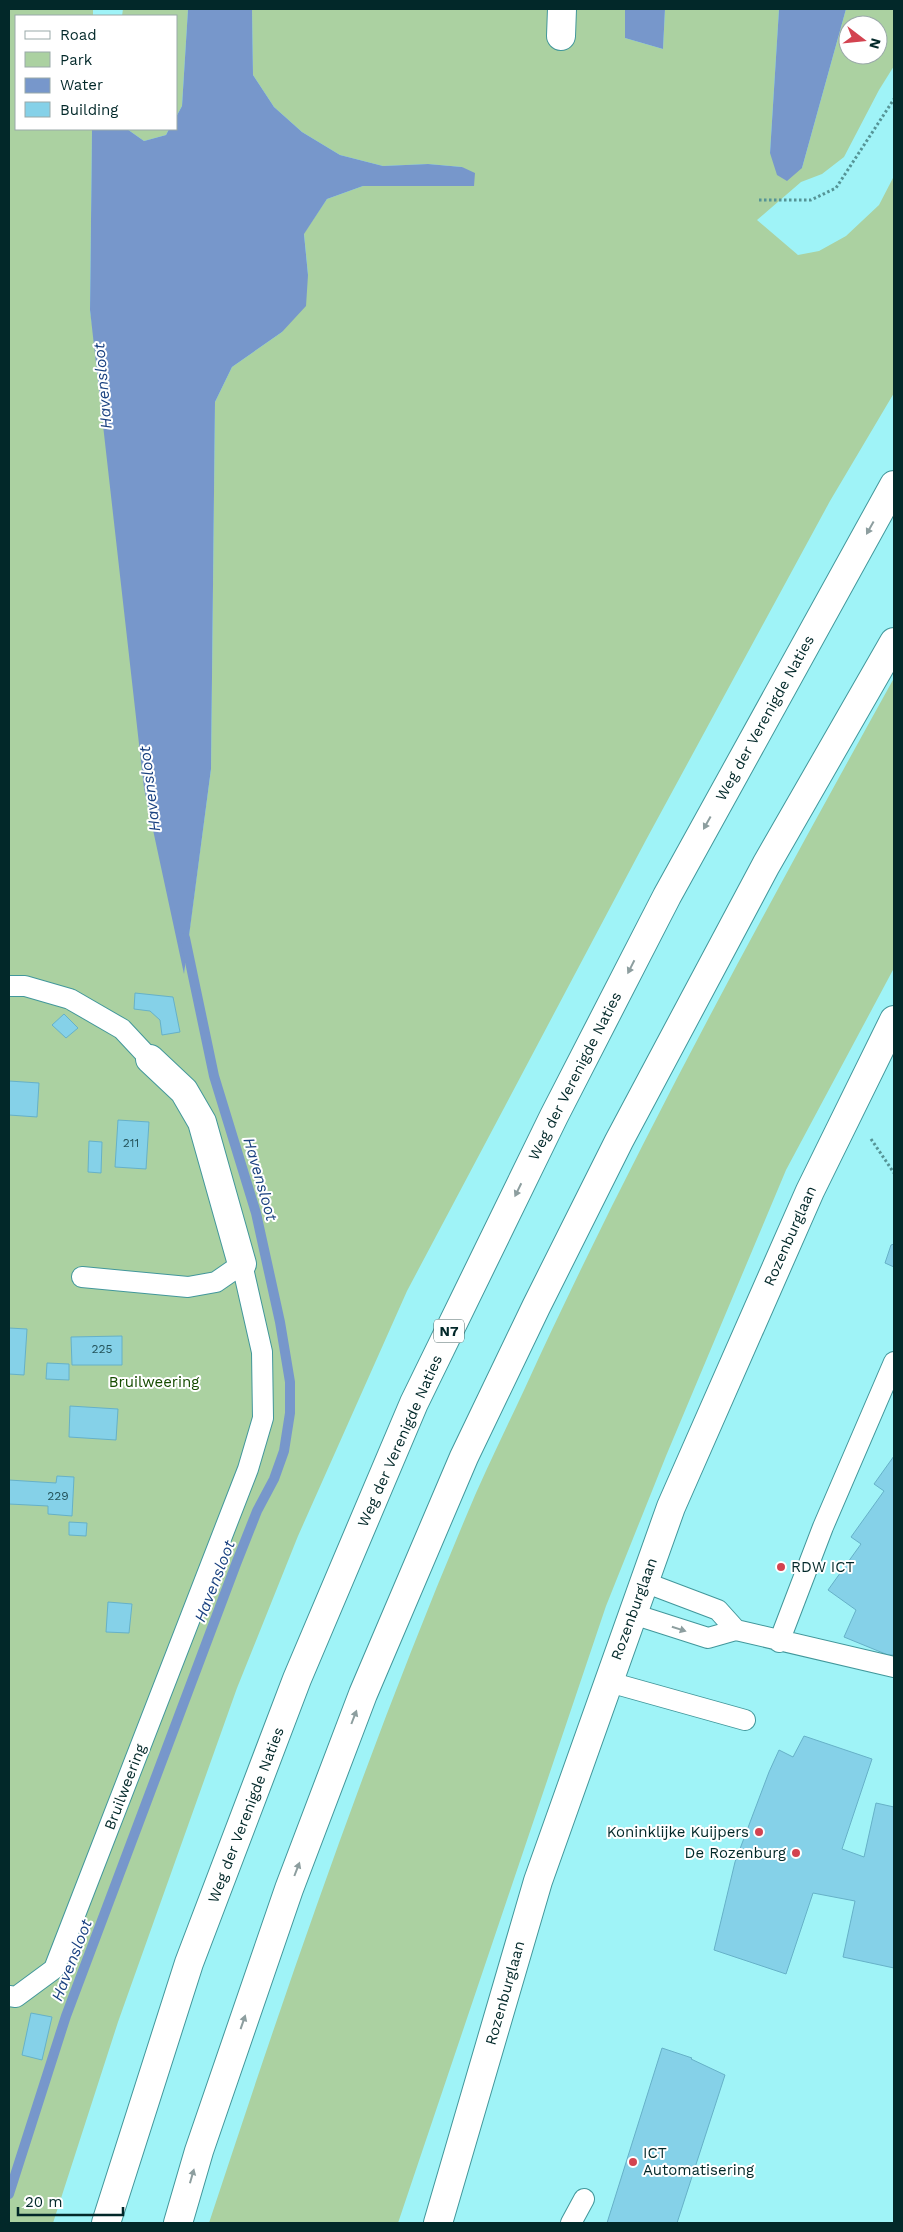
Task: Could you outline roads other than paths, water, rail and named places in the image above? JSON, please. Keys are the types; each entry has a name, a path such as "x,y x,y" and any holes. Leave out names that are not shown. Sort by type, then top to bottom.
{"main road":[{"path":"561,36 562,9"},
{"name":"Weg der Verenigde Naties","path":"106,2223 189,1963 297,1679 414,1403 554,1116 667,896 894,485"},
{"path":"178,2223 199,2151 289,1889 363,1694 464,1457 619,1141 766,865 894,642"},
{"name":"Rozenburglaan","path":"438,2223 538,1881 671,1507 810,1191 894,1020"},
{"name":"Bruilweering","path":"150,1059 184,1091 202,1122 242,1264"}],"lane":[{"name":"Bruilweering","path":"9,986 25,986 70,999 122,1029 150,1059"},
{"name":"Bruilweering","path":"9,1996 16,1997 54,1969 248,1469 263,1418 262,1352 242,1264"},
{"path":"82,1277 188,1287 216,1282 242,1264"},
{"path":"779,1642 823,1527 894,1362"},
{"path":"644,1582 718,1610 736,1630"},
{"path":"633,1614 708,1638 736,1630 779,1642 894,1667"},
{"path":"609,1682 745,1720"},
{"path":"571,2223 584,2199"}],"water":[{"path":"188,9 252,9 253,75 274,107 302,132 340,155 383,166 428,164 462,167 475,173 474,186 363,186 327,199 304,234 308,275 306,306 282,332 232,367 215,402 211,769 184,974 144,788 90,310 92,130 128,130 144,141 166,135 168,130 178,130 178,113 182,106"},
{"path":"625,9 665,9 663,49 625,38"},
{"path":"779,9 846,9 844,15 838,15 838,38 802,168 787,181 777,175 770,153"}],"waterway":[{"name":"Havensloot","path":"9,2194 66,2016 236,1564 257,1511 274,1479 284,1451 290,1413 290,1382 280,1322 256,1213 214,1076 185,938"}],"place":[{"name":"RDW ICT","path":"781,1567"},
{"name":"Koninklijke Kuijpers","path":"759,1832"},
{"name":"De Rozenburg","path":"796,1853"},
{"name":"ICT Automatisering","path":"633,2162"}]}
